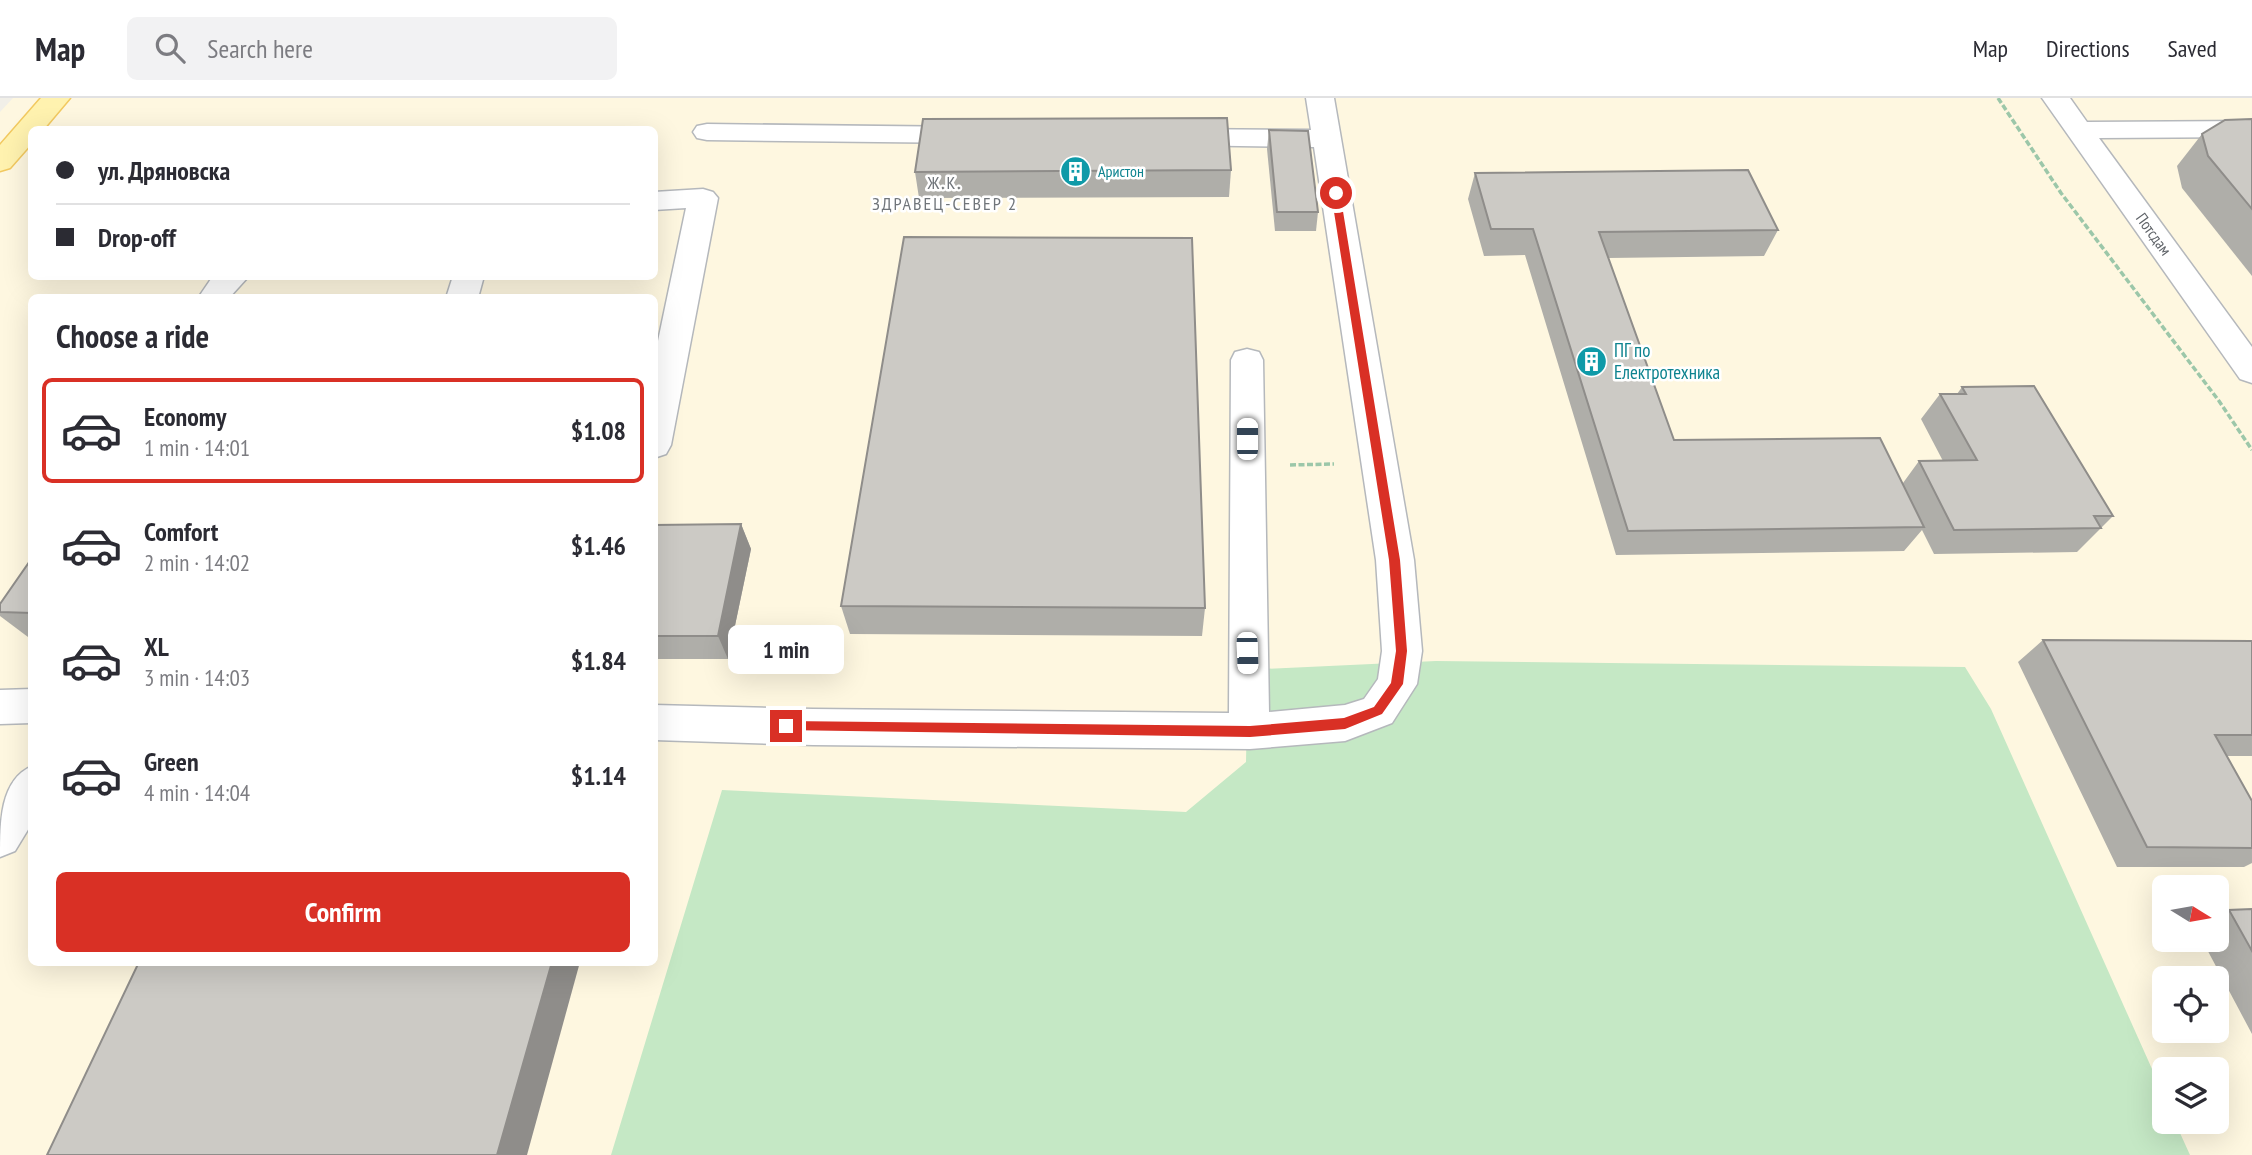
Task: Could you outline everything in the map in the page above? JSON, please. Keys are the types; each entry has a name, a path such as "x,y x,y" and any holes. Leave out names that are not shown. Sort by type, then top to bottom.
{"main road":[{"path":"32,126 56,98"},
{"path":"0,162 28,130"}],"street":[{"path":"658,722 813,727 1250,731 1345,723 1378,711 1397,684 1402,651 1396,573 1320,98"},
{"name":"Потсдам","path":"2056,98 2242,346 2252,371"},
{"path":"2079,130 2252,129"},
{"path":"708,132 996,135"},
{"path":"1148,137 1327,139"},
{"path":"658,201 703,198 658,425"},
{"path":"215,294 229,280"},
{"path":"1247,360 1247,653 1250,731"},
{"path":"0,706 28,706"},
{"path":"0,837 28,791"}],"path":[{"path":"1998,98 2061,193 2219,401 2252,450"},
{"path":"1246,465 1380,464"}],"shaded area":[{"path":"13,98 2252,98 2252,1155 0,1155 0,112"}],"green space":[{"path":"1436,661 1965,667 1991,709 2152,1069 2152,1134 2180,1134 2190,1155 611,1155 722,790 1186,812 1246,762 1247,707 1242,670"}],"building":[{"path":"1227,118 1231,170 915,172 923,119"},
{"path":"2252,119 2252,209 2208,156 2202,134 2225,120"},
{"path":"1269,130 1308,131 1318,212 1277,212"},
{"name":"ПГ по Електротехника","path":"1748,170 1778,230 1599,232 1674,440 1880,438 1924,527 1628,531 1533,229 1491,229 1475,173"},
{"path":"904,237 1192,238 1205,608 841,606"},
{"path":"2034,386 2113,516 2094,516 2101,528 1954,530 1919,461 1977,460 1940,394 1966,394 1962,387"},
{"path":"741,524 718,636 658,636 658,525"},
{"path":"28,564 28,613 0,612 0,604"},
{"path":"2043,640 2252,641 2252,735 2215,735 2252,801 2252,848 2147,847"},
{"path":"2252,909 2252,951 2230,912"},
{"path":"137,966 551,966 497,1155 47,1155"}],"place":[{"name":"Аристон","path":"1075,171"},
{"name":"ПГ по Електротехника","path":"1591,361"}],"district":[{"name":"Ж.К. ЗДРАВЕЦ-СЕВЕР 2","path":"945,193"}],"route":[{"path":"786,726 1250,731 1345,723 1378,711 1397,684 1402,651 1395,560 1336,193"}]}
